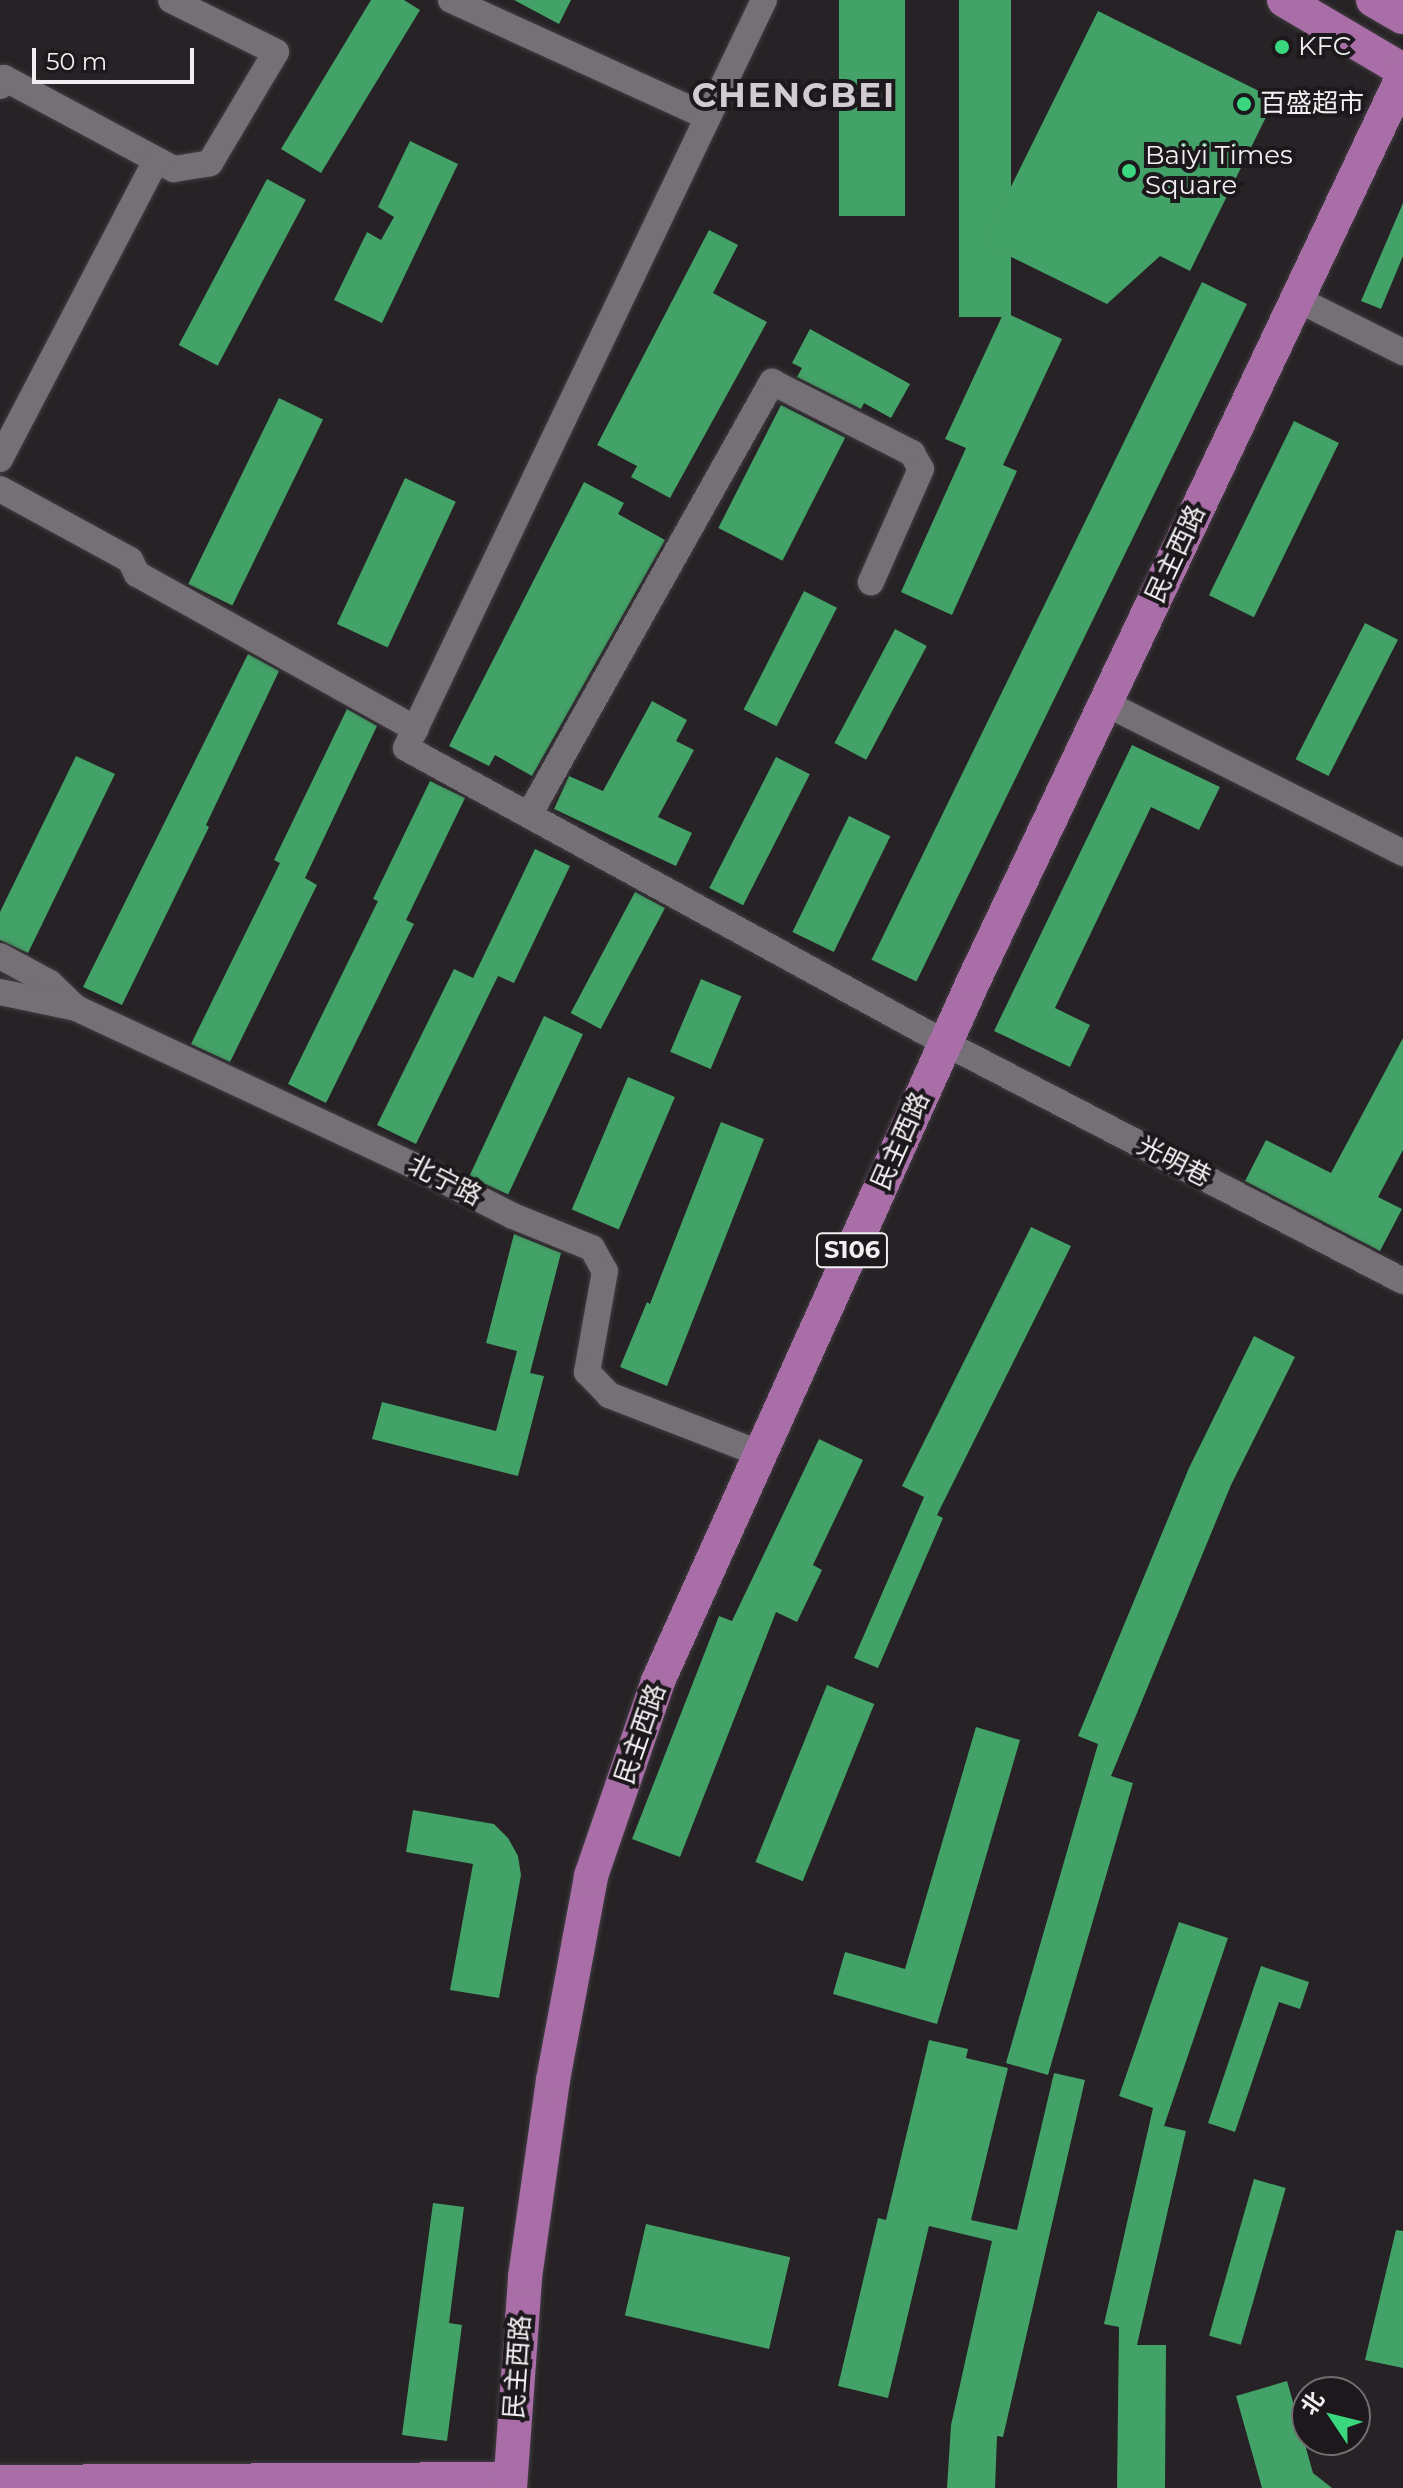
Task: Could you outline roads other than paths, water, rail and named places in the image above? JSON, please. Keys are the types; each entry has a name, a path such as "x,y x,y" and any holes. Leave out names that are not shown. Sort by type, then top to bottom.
{"main road":[{"path":"1284,0 1403,70"},
{"path":"1373,0 1403,17"},
{"name":"民主西路","path":"510,2483 525,2277 553,2080 591,1876 658,1681 945,1043 1403,76"},
{"path":"0,2482 510,2483"}],"street":[{"path":"1,80 174,169 210,163 276,52 199,6 171,0"},
{"path":"451,0 708,117"},
{"path":"0,489 130,560 137,574 416,729 764,0"},
{"path":"0,459 8,427 156,160"},
{"path":"1297,299 1403,352"},
{"path":"529,815 772,382 912,453 921,469 871,582"},
{"path":"1105,703 1403,853"},
{"name":"光明巷","path":"416,729 406,748 945,1043 1403,1281"},
{"path":"0,956 50,983 76,1008"},
{"name":"北宁路","path":"0,992 76,1008 411,1164 513,1216 592,1248 605,1271 587,1372 609,1395 761,1454"}],"place":[{"name":"KFC","path":"1282,47"},
{"name":"百盛超市","path":"1244,104"},
{"name":"Baiyi Times Square","path":"1129,171"}],"district":[{"name":"CHENGBEI","path":"794,96"}]}
